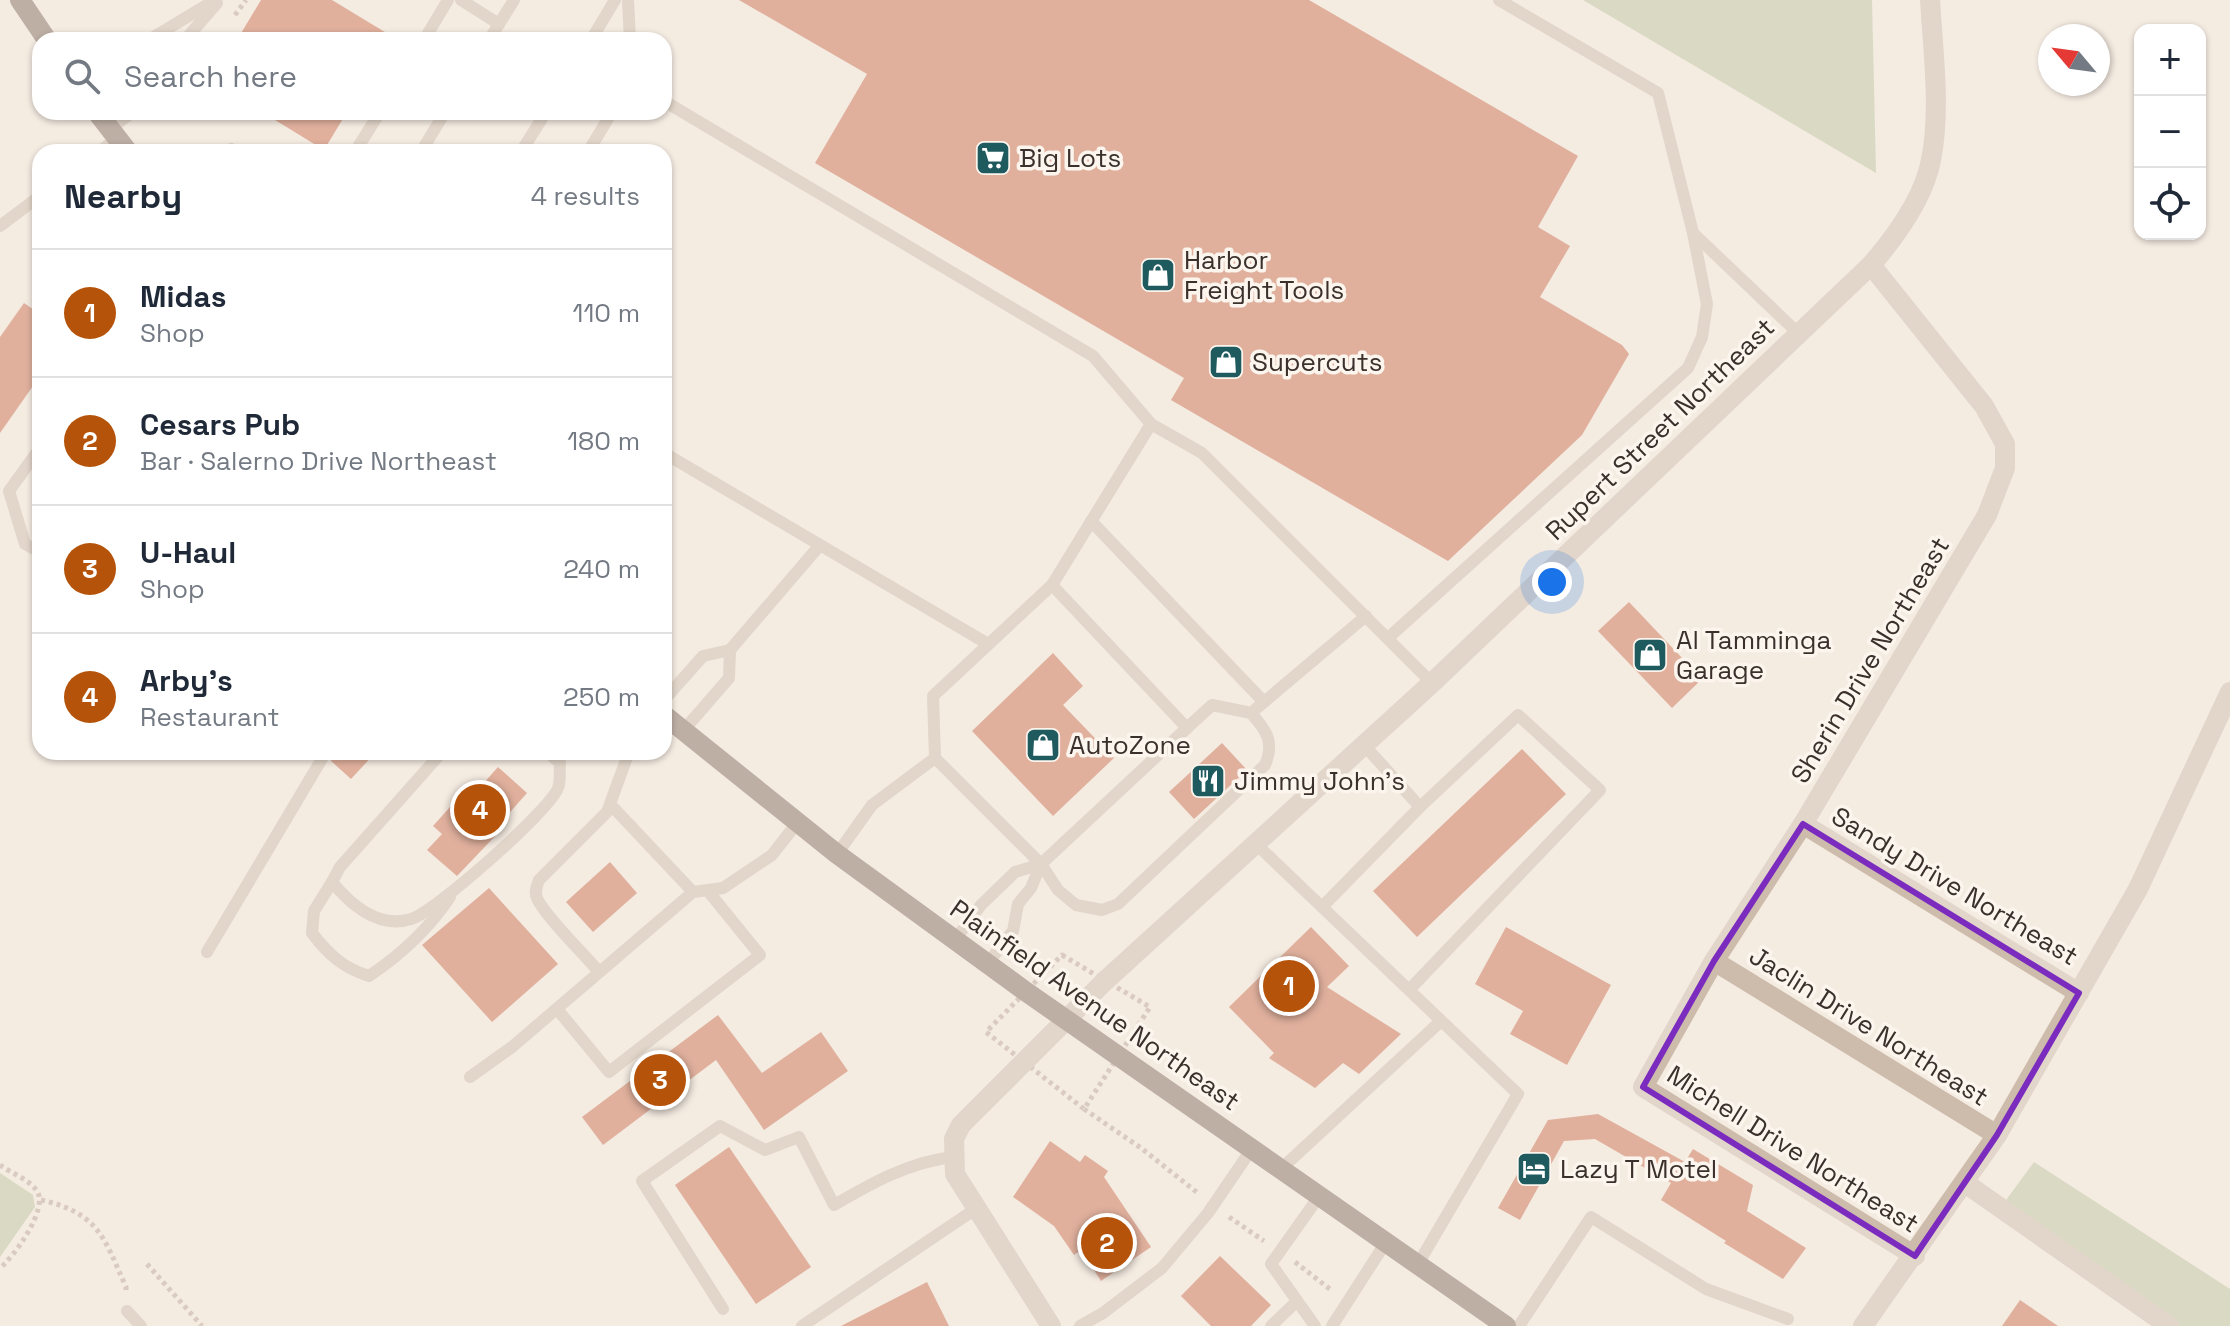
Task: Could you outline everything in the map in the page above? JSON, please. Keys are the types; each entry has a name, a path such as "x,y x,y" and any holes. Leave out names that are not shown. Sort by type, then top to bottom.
{"main road":[{"path":"20,0 42,32"},
{"path":"103,120 118,140"},
{"name":"Plainfield Avenue Northeast","path":"672,722 837,854 955,940 1506,1326"}],"street":[{"name":"Rupert Street Northeast","path":"953,1157 954,1139 972,1112 1066,1019 1432,683 1871,265 1892,241 1923,185 1931,159 1936,92 1930,0"},
{"name":"Sherin Drive Northeast","path":"1643,1087 1714,961 1803,824 1987,515 2005,468 2005,444 1984,406 1871,265"},
{"path":"1863,1326 1997,1135 2138,889 2230,692"},
{"name":"Sandy Drive Northeast","path":"1803,824 2079,993"},
{"name":"Jaclin Drive Northeast","path":"1714,961 1997,1135"},
{"name":"Michell Drive Northeast","path":"1643,1087 1915,1256"},
{"path":"953,1157 955,1174 1051,1326"},
{"path":"1965,1183 2169,1326"}],"lane":[{"path":"163,32 218,0"},
{"path":"192,32 218,0"},
{"path":"429,32 448,0"},
{"path":"461,0 499,24"},
{"path":"494,32 514,0"},
{"path":"596,32 615,0"},
{"path":"628,0 630,32"},
{"path":"1388,638 1688,368 1702,337 1707,304 1693,233 1658,93 1499,0"},
{"path":"672,106 1093,356 1151,424 1202,453 1432,683"},
{"path":"118,140 129,120"},
{"path":"360,144 375,120"},
{"path":"426,144 440,120"},
{"path":"526,144 541,120"},
{"path":"593,144 607,120"},
{"path":"0,226 32,202"},
{"path":"1693,233 1798,333"},
{"path":"988,963 1013,931 1018,904 1031,888 1041,864 1212,705 1251,713 1270,740 1270,753 1265,765 1118,904 1102,910 1076,905 1058,890 1041,864 935,758 933,696 1052,585 1151,424"},
{"path":"32,457 5,488 25,544 32,548"},
{"path":"672,458 988,644"},
{"path":"1091,521 1264,702"},
{"path":"672,691 703,656 730,650 820,545"},
{"path":"1052,585 1187,728"},
{"path":"1251,713 1366,616"},
{"path":"683,731 729,678 730,650"},
{"path":"1322,907 1420,807 1518,715 1600,790 1410,989"},
{"path":"1364,745 1420,807"},
{"path":"837,854 872,805 935,758"},
{"path":"207,952 321,760"},
{"path":"435,760 340,867 314,911 312,933 326,952 349,970 369,976 391,962 430,927 454,890"},
{"path":"332,882 360,910 384,921 412,919 454,890 510,843 558,788 560,763 556,760"},
{"path":"599,972 546,911 537,899 535,889 539,880 607,812 626,760"},
{"path":"611,805 693,892"},
{"path":"470,1077 512,1047 693,892 723,888 772,855 797,823"},
{"path":"1256,844 1518,1094 1418,1264"},
{"path":"955,940 981,905 1015,872 1041,864"},
{"path":"557,1009 609,1072 760,955 708,891"},
{"path":"1282,1168 1441,1021"},
{"path":"723,1309 642,1181 720,1126 765,1150 799,1137 834,1205 874,1182 927,1160 953,1157"},
{"path":"1080,1326 1103,1313 1162,1268 1208,1213 1253,1147"},
{"path":"1315,1326 1271,1264 1320,1195"},
{"path":"802,1326 977,1208"},
{"path":"1519,1326 1591,1217 1706,1289 1788,1319"},
{"path":"1332,1326 1386,1242"},
{"path":"1271,1326 1297,1301"},
{"path":"127,1311 141,1326"}],"path":[{"path":"0,1165 36,1188 41,1200 39,1210 10,1260 0,1268"},
{"path":"41,1200 62,1205 88,1218 103,1238 126,1287 127,1311"},
{"path":"147,1264 202,1326"}],"highlighted area":[{"path":"1803,824 2079,993 1997,1135 1915,1256 1643,1087 1714,961"}],"green space":[{"path":"1583,0 1872,0 1876,173"},
{"path":"2034,1162 2230,1289 2230,1326 2169,1326 2001,1207"},
{"path":"0,1173 33,1195 35,1207 0,1257"}],"building":[{"path":"261,0 332,0 385,32 242,32"},
{"path":"739,0 1309,0 1578,156 1538,227 1570,246 1540,297 1622,345 1629,354 1582,435 1448,561 1171,400 1184,378 815,163 867,74"},
{"path":"275,120 342,120 328,144 314,144"},
{"path":"24,303 32,308 32,387 0,433 0,337"},
{"name":"Al Tamminga Garage","path":"1629,602 1702,679 1672,708 1598,631"},
{"name":"AutoZone","path":"1053,653 1083,686 1063,705 1114,758 1053,816 972,731"},
{"name":"Jimmy John's","path":"1222,743 1247,770 1194,819 1169,792"},
{"path":"1522,749 1566,794 1417,937 1373,891"},
{"path":"331,760 369,760 351,779"},
{"path":"498,767 527,793 496,828 500,831 457,876 427,850 442,834 433,826 467,788 474,794"},
{"path":"610,862 637,893 593,932 566,902"},
{"path":"489,888 558,964 492,1022 422,945"},
{"path":"1311,927 1349,966 1327,987 1401,1034 1359,1074 1343,1063 1315,1088 1269,1058 1274,1053 1229,1007"},
{"path":"1506,927 1611,985 1567,1065 1510,1034 1523,1011 1475,984"},
{"path":"718,1015 762,1073 821,1032 848,1071 764,1130 716,1060 603,1145 582,1117"},
{"path":"1598,1114 1685,1162 1693,1149 1753,1185 1747,1211 1806,1248 1783,1279 1661,1200 1671,1183 1595,1139 1564,1141 1520,1220 1498,1208 1548,1120"},
{"path":"1050,1141 1080,1162 1085,1155 1108,1171 1104,1177 1151,1247 1101,1281 1081,1250 1074,1255 1054,1226 1013,1197"},
{"path":"729,1147 811,1267 756,1304 675,1185"},
{"path":"1220,1256 1271,1305 1251,1326 1211,1326 1181,1296"},
{"path":"927,1282 949,1326 841,1326"},
{"path":"2020,1300 2058,1326 2002,1326"}],"place":[{"name":"Big Lots","path":"993,158"},
{"name":"Harbor Freight Tools","path":"1158,275"},
{"name":"Supercuts","path":"1226,362"},
{"name":"Al Tamminga Garage","path":"1650,655"},
{"name":"AutoZone","path":"1043,745"},
{"name":"Jimmy John's","path":"1208,781"},
{"name":"Arby's","path":"480,810"},
{"name":"Midas","path":"1289,986"},
{"name":"U-Haul","path":"660,1080"},
{"name":"Lazy T Motel","path":"1534,1169"},
{"name":"Cesars Pub","path":"1107,1243"}]}
